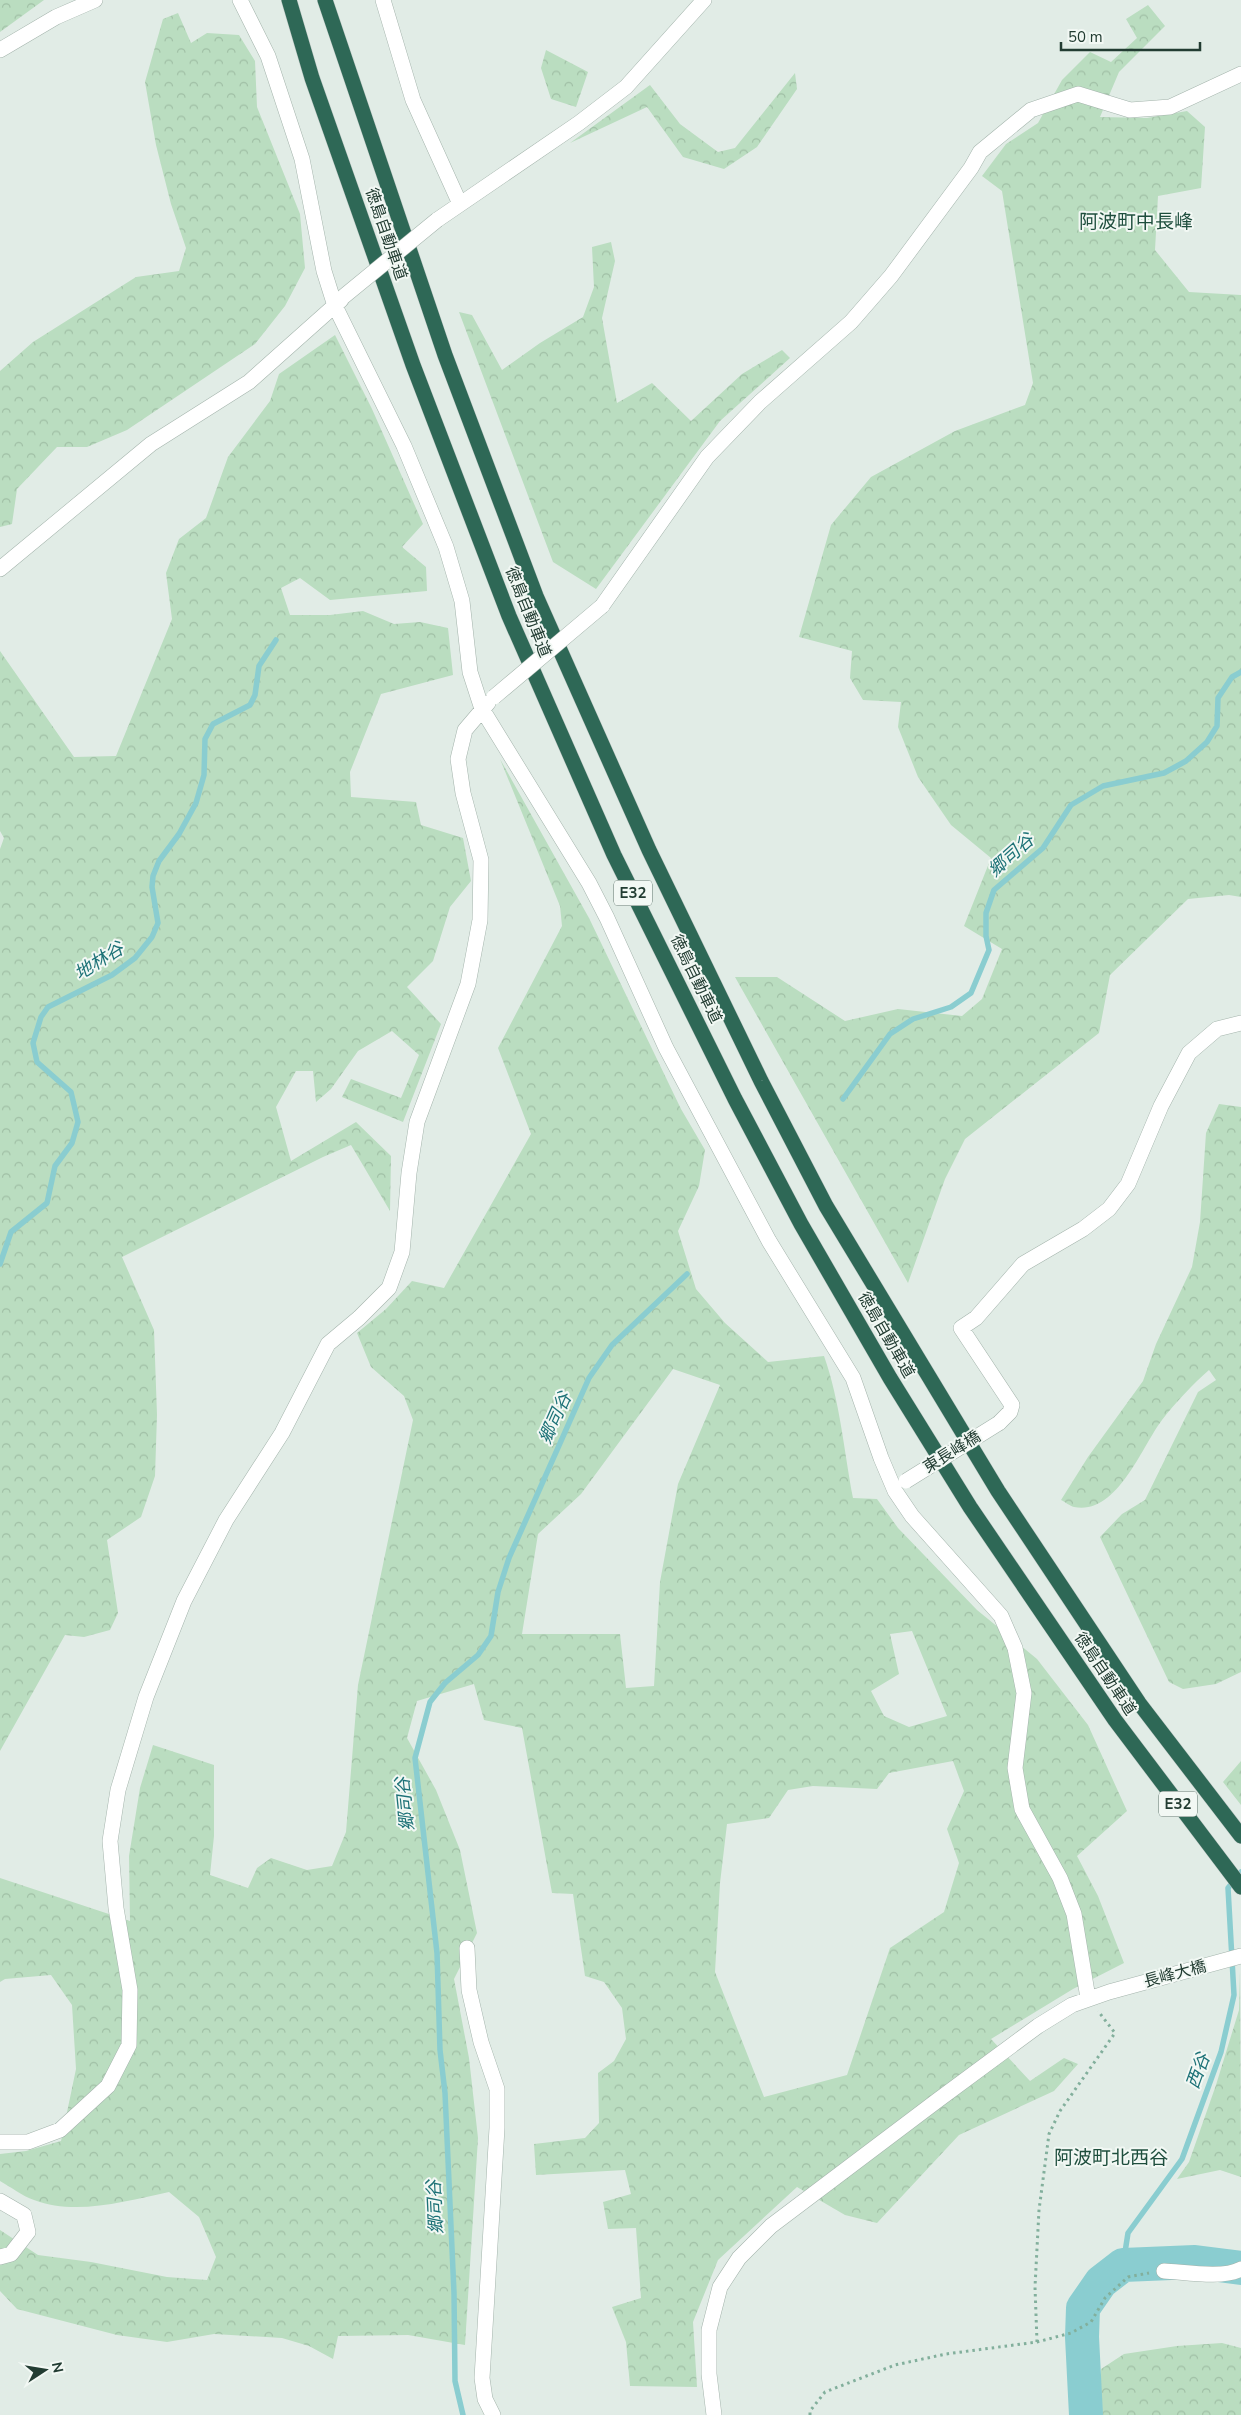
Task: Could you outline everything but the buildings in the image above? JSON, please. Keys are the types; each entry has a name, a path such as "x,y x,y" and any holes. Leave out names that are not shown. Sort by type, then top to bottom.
{"highway":[{"name":"徳島自動車道","path":"289,0 312,78 413,365 509,616 614,854 762,1149 801,1224 890,1378 970,1508 1115,1720 1241,1887"},
{"name":"徳島自動車道","path":"325,0 445,355 536,596 649,850 761,1081 826,1206 998,1491 1138,1703 1241,1836"}],"street":[{"path":"0,50 56,17 95,0"},
{"path":"240,0 268,56 302,159 324,271 404,446 446,547 462,601 470,672 482,709 589,883 675,1065 770,1241 853,1378 881,1458 901,1486 912,1516 1001,1616 1015,1648 1024,1693 1015,1768 1022,1809 1060,1878 1074,1914 1088,1998"},
{"path":"383,0 413,100 460,204"},
{"path":"0,569 151,444 249,382 339,302 437,220 579,123 626,88 704,0"},
{"path":"0,2142 28,2142 60,2130 108,2086 129,2045 130,1990 116,1908 110,1841 118,1790 146,1697 184,1601 226,1520 282,1433 328,1344 359,1318 389,1288 402,1252 409,1173 417,1122 468,984 480,920 481,860 463,793 458,759 465,730 494,697 602,606 707,457 760,402 851,322 891,276 971,168 980,152 1030,110 1078,94 1130,110 1170,107 1241,74"},
{"name":"東長峰橋","path":"901,1486 999,1423 1010,1412 1012,1405 961,1328 976,1318 1023,1264 1083,1230 1110,1209 1128,1184 1161,1106 1189,1052 1217,1029 1241,1023"},
{"path":"468,1948 470,1990 481,2042 497,2090 497,2128 482,2378 485,2399 493,2415"},
{"name":"長峰大橋","path":"714,2415 709,2374 709,2330 720,2287 739,2258 771,2226 1038,2026 1088,1998 1241,1956"},
{"path":"0,2201 24,2215 28,2232 11,2254 0,2257"},
{"path":"1164,2271 1219,2274 1238,2271"}],"path":[{"path":"1037,2342 1035,2287 1039,2210 1049,2134 1060,2111 1115,2033 1088,1998"},
{"path":"810,2415 810,2411 825,2392 895,2364 946,2354 1037,2342 1071,2334 1091,2322 1105,2298 1128,2277 1164,2271"}],"green space":[{"path":"0,0 44,0 0,32"},
{"path":"1148,5 1165,26 1119,72 1100,117 1147,118 1187,111 1205,127 1201,188 1158,196 1155,250 1189,292 1241,295 1241,897 1229,895 1188,899 1110,975 1099,1033 965,1139 945,1179 908,1283 735,977 777,977 845,1021 898,1009 962,1016 982,999 1002,949 964,926 991,858 951,825 918,777 898,727 901,702 863,700 850,678 852,651 799,637 831,525 871,477 955,431 1025,405 1033,383 1002,191 982,176 1006,144 1038,123 1062,80 1090,52 1111,62 1137,38 1126,19"},
{"path":"178,13 191,43 207,33 239,35 255,61 257,107 300,214 305,268 285,306 255,344 127,430 87,447 57,447 17,489 12,524 0,527 0,371 33,342 136,277 179,271 186,248 171,204 156,145 145,82 163,19"},
{"path":"546,50 588,72 576,107 551,99 541,68"},
{"path":"795,73 797,89 757,147 724,169 683,157 647,107 570,143 650,85 680,124 718,152 735,148"},
{"path":"611,242 615,261 602,318 617,403 652,383 691,421 742,374 782,350 790,358 720,421 596,589 553,562 459,312 472,315 502,370 540,343 583,317 594,287 592,247"},
{"path":"335,335 372,409 423,524 402,547 426,567 427,591 330,600 300,578 281,588 290,615 330,615 363,611 394,624 420,622 448,628 453,675 381,694 350,772 351,797 416,802 421,825 463,838 471,881 450,907 433,961 407,987 441,1024 403,1122 342,1097 351,1079 401,1098 419,1055 392,1031 358,1051 331,1089 316,1102 313,1071 296,1071 276,1107 291,1161 356,1122 391,1156 390,1211 351,1145 323,1157 122,1257 154,1330 157,1415 155,1476 141,1517 107,1540 118,1613 110,1630 84,1637 65,1635 0,1751 0,849 4,838 0,831 0,651 74,757 116,756 172,619 166,573 179,539 206,518 228,457 270,401 279,374"},
{"path":"500,759 589,918 681,1109 705,1150 699,1186 678,1231 696,1289 725,1323 768,1362 824,1356 838,1408 853,1498 877,1499 898,1528 977,1610 1037,1659 1088,1725 1127,1811 1077,1856 1098,1896 1124,1963 1073,1989 991,2039 1030,2081 1064,2058 1078,2064 1054,2091 959,2135 877,2223 845,2215 797,2187 718,2260 693,2322 697,2387 630,2386 626,2342 612,2307 641,2298 636,2228 608,2229 603,2202 631,2194 625,2170 536,2175 534,2144 585,2138 599,2123 598,2073 614,2061 626,2039 622,2008 604,1982 585,1976 573,1894 552,1893 522,1728 484,1720 474,1684 417,1701 407,1738 436,1790 460,1850 477,1933 454,1979 469,2058 478,2138 465,2345 408,2335 338,2336 333,2359 309,2346 282,2338 214,2334 167,2342 117,2335 17,2309 0,2291 0,2230 38,2255 91,2262 167,2277 207,2280 216,2257 199,2217 169,2192 118,2203 67,2207 50,2205 30,2198 0,2181 0,2154 26,2151 61,2141 76,2069 72,2005 51,1975 5,1979 0,1982 0,1878 130,1921 129,1856 140,1788 153,1745 214,1765 214,1836 210,1875 248,1888 257,1868 271,1858 307,1870 332,1866 346,1832 358,1685 413,1420 404,1396 371,1367 357,1333 386,1309 412,1281 444,1288 531,1134 498,1048 562,926 560,906","holes":["673,1369 720,1385 678,1484 660,1582 654,1686 626,1688 620,1634 522,1634 538,1534 581,1494","912,1631 947,1716 909,1727 884,1716 871,1691 899,1674 890,1634","953,1761 964,1791 947,1829 959,1863 944,1912 890,1948 847,2075 764,2097 715,1972 720,1883 727,1824 769,1818 788,1790 813,1786 877,1789 889,1773"]},
{"path":"1219,1104 1241,1107 1241,1672 1216,1684 1183,1689 1169,1682 1100,1537 1122,1514 1145,1500 1198,1392 1216,1380 1209,1370 1184,1394 1162,1420 1127,1477 1103,1501 1089,1507 1074,1507 1061,1500 1088,1457 1143,1381 1156,1344 1192,1267 1200,1222 1206,1133"},
{"path":"1241,1761 1241,1805 1223,1782"},
{"path":"1240,1971 1241,2177 1220,2170 1177,2179 1189,2162 1216,2085 1239,2010"},
{"path":"1222,2343 1241,2348 1241,2415 1098,2415 1101,2369 1124,2354 1177,2346"}],"waterway":[{"name":"地林谷","path":"0,1264 11,1232 47,1203 55,1166 72,1143 78,1122 71,1092 37,1062 33,1043 41,1017 48,1007 112,975 135,958 152,937 158,923 152,887 153,876 159,861 179,834 196,803 204,775 205,739 213,724 250,705 255,695 259,666 276,640"},
{"name":"郷司谷","path":"843,1099 890,1034 913,1019 951,1007 971,993 989,950 986,936 986,913 994,890 1043,848 1071,805 1103,786 1164,773 1186,761 1207,742 1217,726 1218,698 1232,677 1241,672"},
{"name":"郷司谷","path":"463,2415 455,2381 454,2293 445,2093 440,2050 437,1953 415,1758 430,1702 445,1683 478,1655 491,1636 498,1592 509,1558 589,1378 612,1345 687,1274"},
{"name":"西谷","path":"1123,2265 1128,2233 1182,2159 1221,2052 1234,1995 1228,1888 1241,1872"},
{"path":"1086,2415 1082,2337 1083,2308 1101,2282 1123,2265 1195,2262 1241,2268"}],"district":[{"name":"阿波町中長峰","path":"1136,222"},
{"name":"阿波町北西谷","path":"1111,2158"}]}
